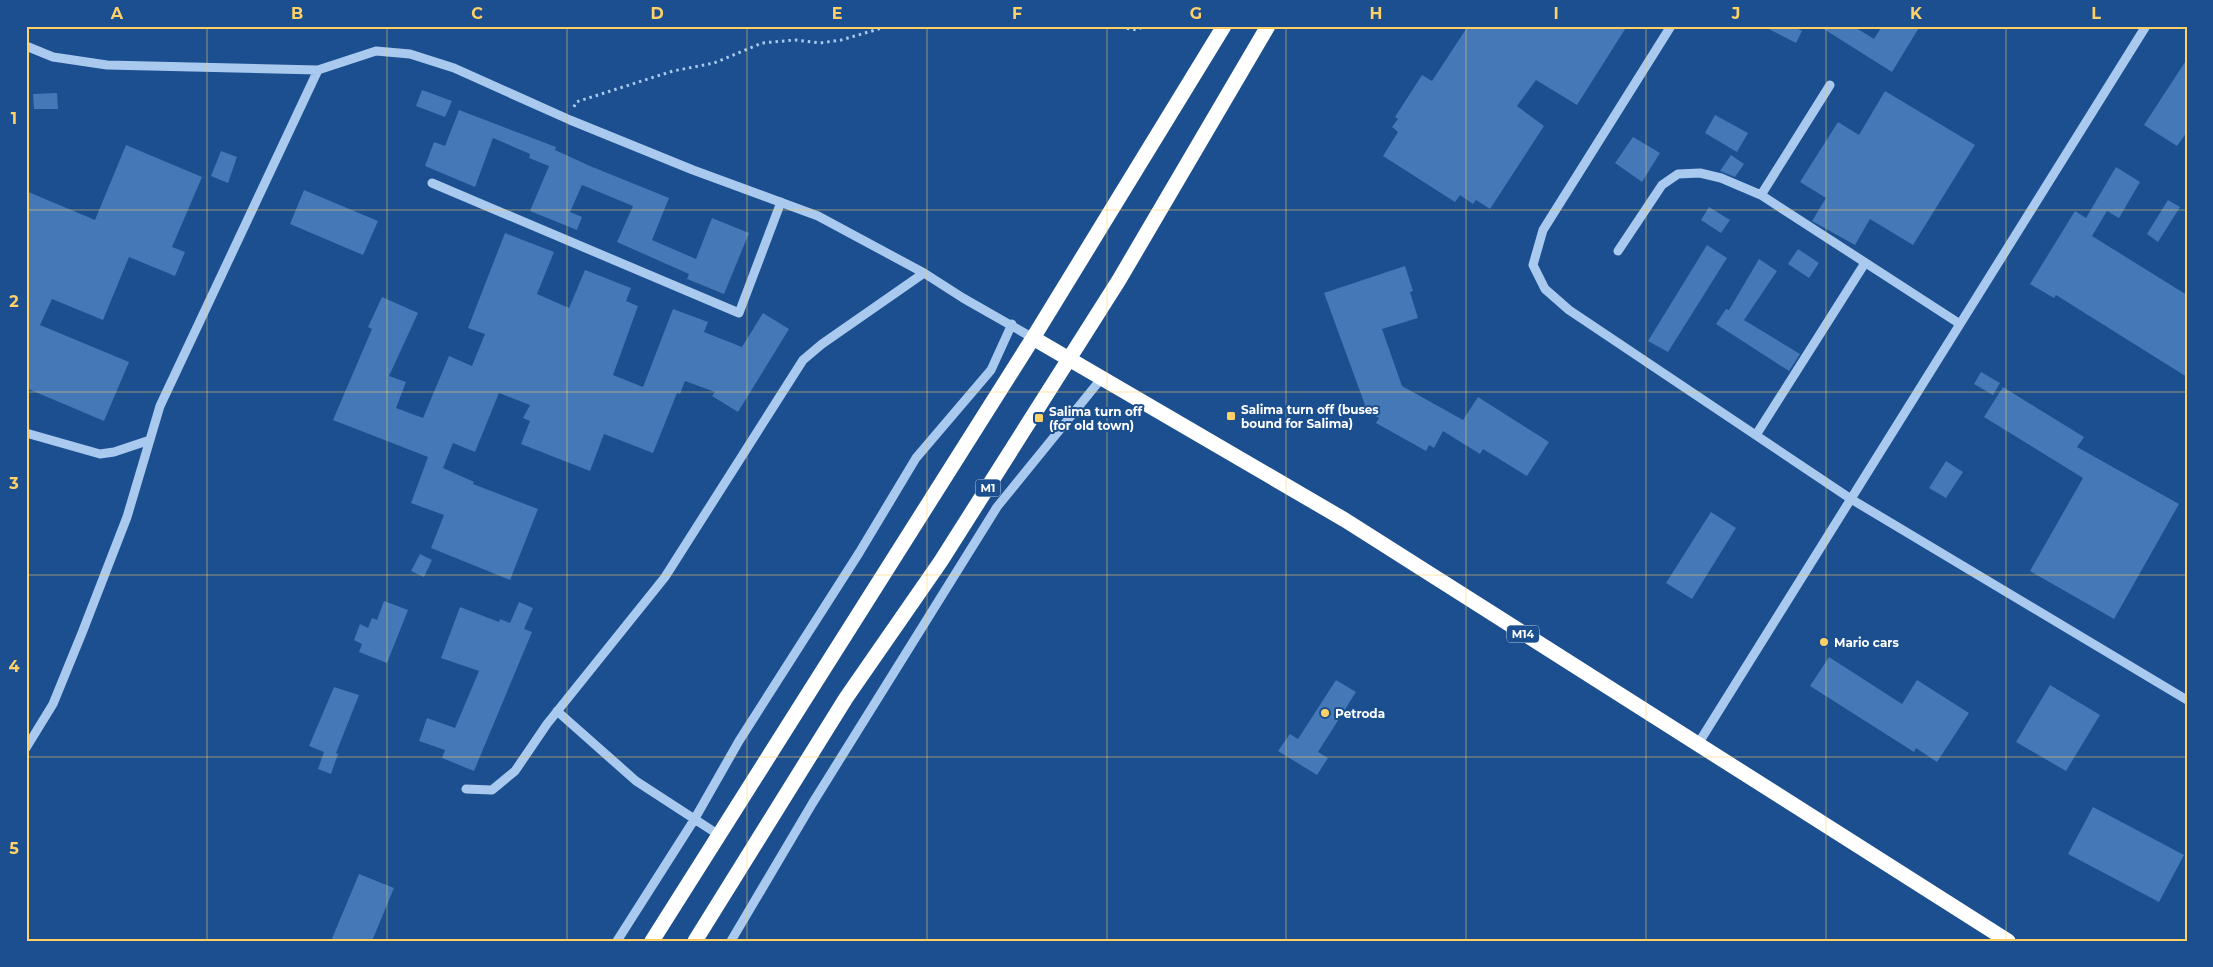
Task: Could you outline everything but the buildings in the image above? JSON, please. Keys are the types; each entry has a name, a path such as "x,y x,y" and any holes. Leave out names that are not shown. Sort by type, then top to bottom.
{"highway":[{"path":"652,941 1032,338 1224,26"},
{"name":"M1","path":"695,941 846,698 941,561 1119,280 1268,26"},
{"name":"M14","path":"1032,338 1345,520 2008,941"}],"street":[{"path":"1671,26 1543,230 1533,265 1545,289 1569,310 1851,499 2187,700"},
{"path":"1698,744 2146,26"},
{"path":"26,46 53,57 107,66 318,70 376,51 410,54 454,68 570,120 693,170 818,216 924,272 964,298 1012,324 1032,338"},
{"path":"26,748 53,704 82,633 127,518 160,406 318,70"},
{"path":"1761,196 1830,85"},
{"path":"1618,251 1662,185 1678,174 1700,173 1720,178 1761,196 1960,324"},
{"path":"432,183 739,313 781,202"},
{"path":"1756,435 1865,263"},
{"path":"466,789 492,790 516,771 557,711 665,577 803,360 830,338 924,272"},
{"path":"618,941 694,820 739,741 859,553 916,458 991,370 1012,324"},
{"path":"731,941 812,804 998,506 1101,379"},
{"path":"26,433 100,454 114,452 150,440"},
{"path":"557,711 636,781 719,835"}],"path":[{"path":"570,120 576,102 673,71 714,63 762,44 795,40 820,43 842,40 889,26"},
{"path":"1114,26 1137,30 1144,26"}],"place":[{"name":"Salima turn off (buses bound for Salima)","path":"1231,416"},
{"name":"Salima turn off (for old town)","path":"1039,418"},
{"name":"Mario cars","path":"1824,642"},
{"name":"Petroda","path":"1325,713"}]}
